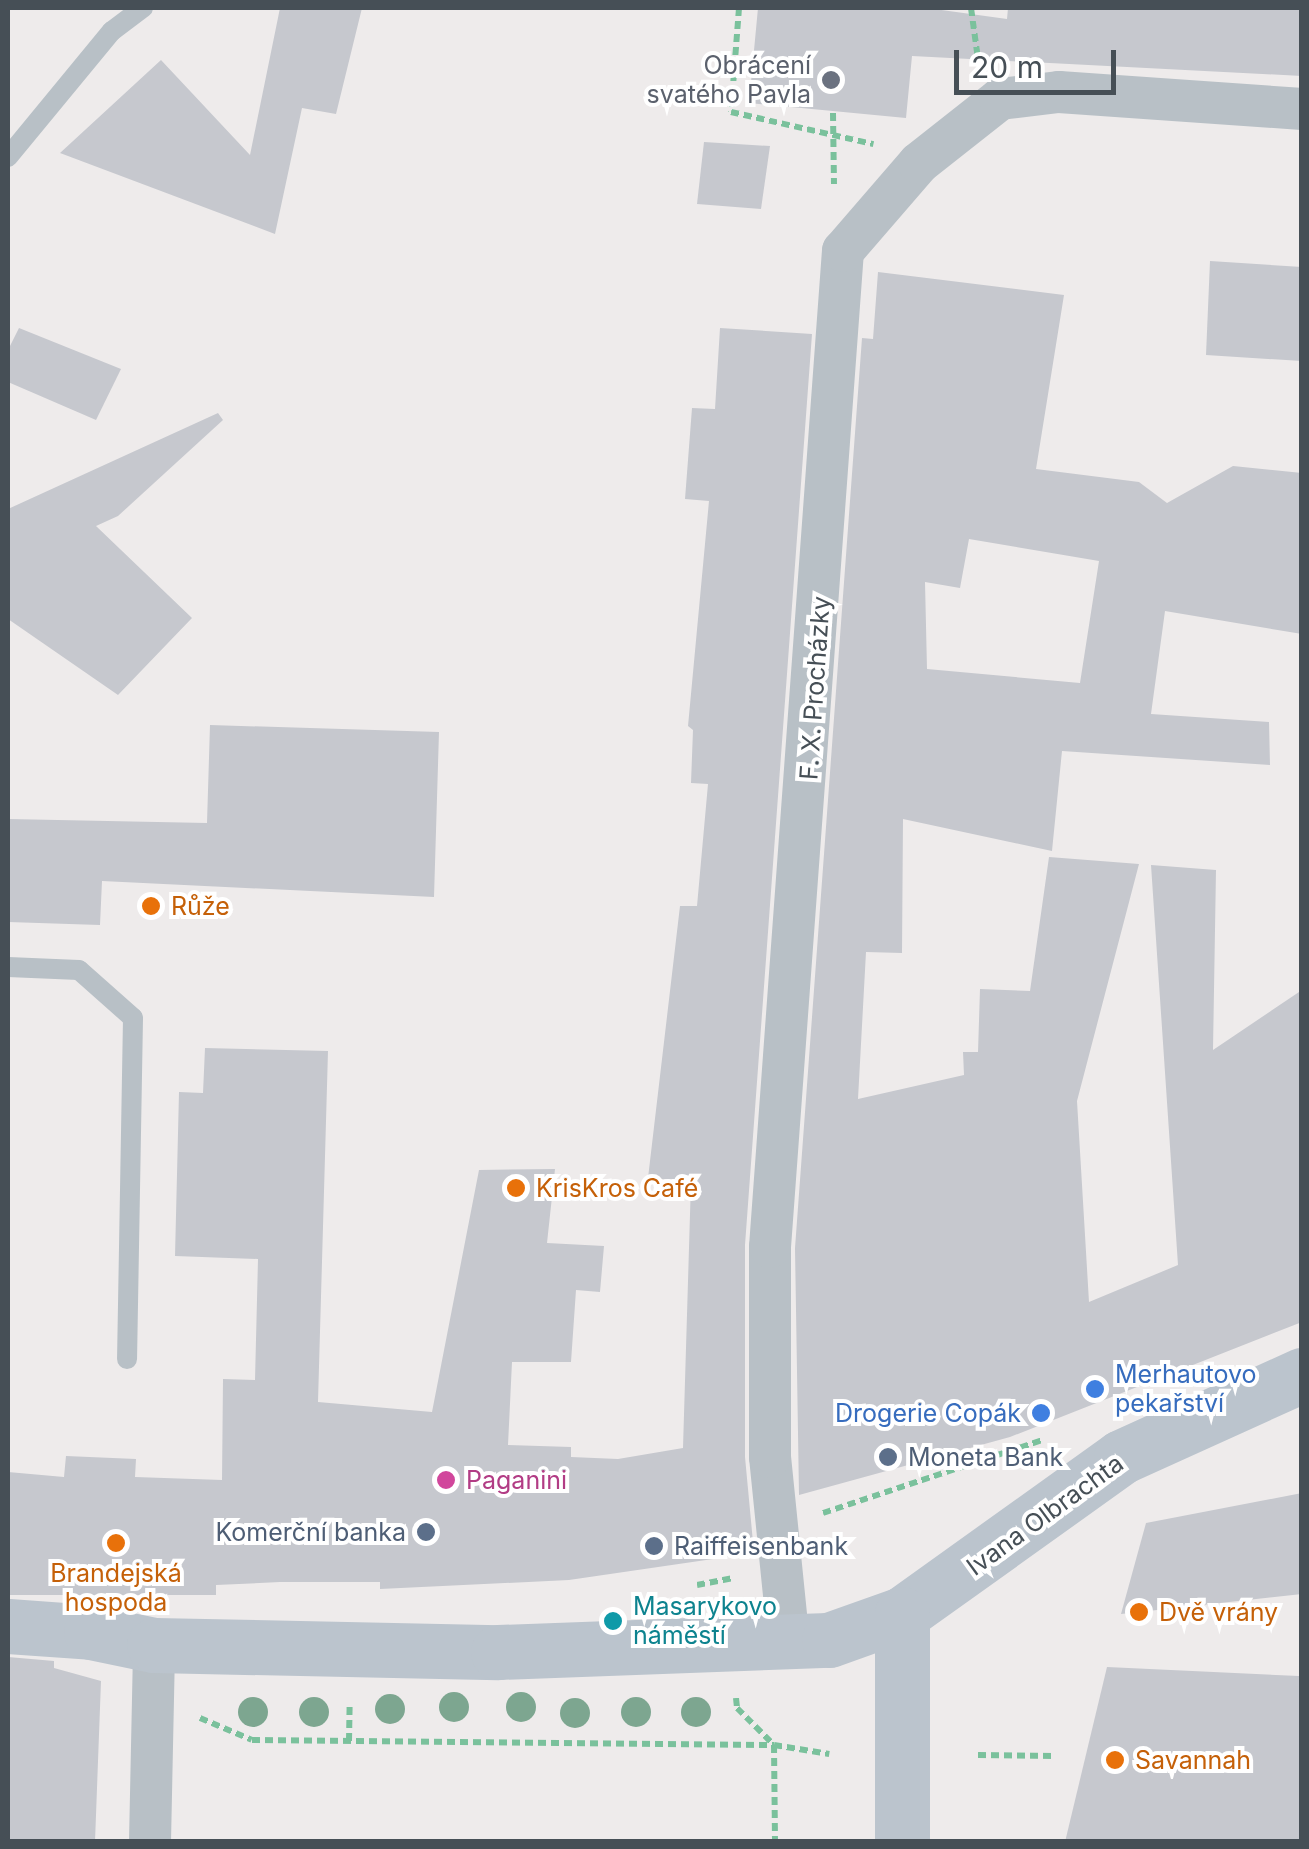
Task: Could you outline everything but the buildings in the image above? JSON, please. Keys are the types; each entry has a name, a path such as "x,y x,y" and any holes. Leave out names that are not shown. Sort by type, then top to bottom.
{"main road":[{"name":"Ivana Olbrachta","path":"902,1614 1121,1457 1302,1375"},
{"path":"8,1626 91,1632 154,1646 498,1652 788,1644 828,1640 902,1614 902,1842"}],"street":[{"name":"F. X. Procházky","path":"788,1644 780,1526 770,1457 770,1247 843,251 919,163 1000,99 1060,92 1302,109"},
{"path":"150,1842 154,1646"}],"lane":[{"path":"8,158 112,30 143,8"},
{"path":"8,966 79,970 133,1018 127,1359"}],"path":[{"path":"739,8 731,112 835,140 892,146 919,163"},
{"path":"832,113 834,194"},
{"path":"780,1526 1053,1437"},
{"path":"735,1689 737,1708 774,1744 775,1842"},
{"path":"154,1706 252,1740 774,1744 829,1754"},
{"path":"978,1755 1054,1756"}],"place":[{"name":"Obrácení svatého Pavla","path":"831,80"},
{"name":"Růže","path":"151,906"},
{"name":"KrisKros Café","path":"516,1188"},
{"name":"Merhautovo pekařství","path":"1095,1389"},
{"name":"Drogerie Copák","path":"1041,1413"},
{"name":"Moneta Bank","path":"888,1457"},
{"name":"Paganini","path":"446,1480"},
{"name":"Komerční banka","path":"426,1532"},
{"name":"Brandejská hospoda","path":"116,1543"},
{"name":"Raiffeisenbank","path":"654,1546"},
{"name":"Dvě vrány","path":"1139,1612"},
{"name":"Masarykovo náměstí","path":"613,1621"},
{"name":"Savannah","path":"1115,1760"}]}
